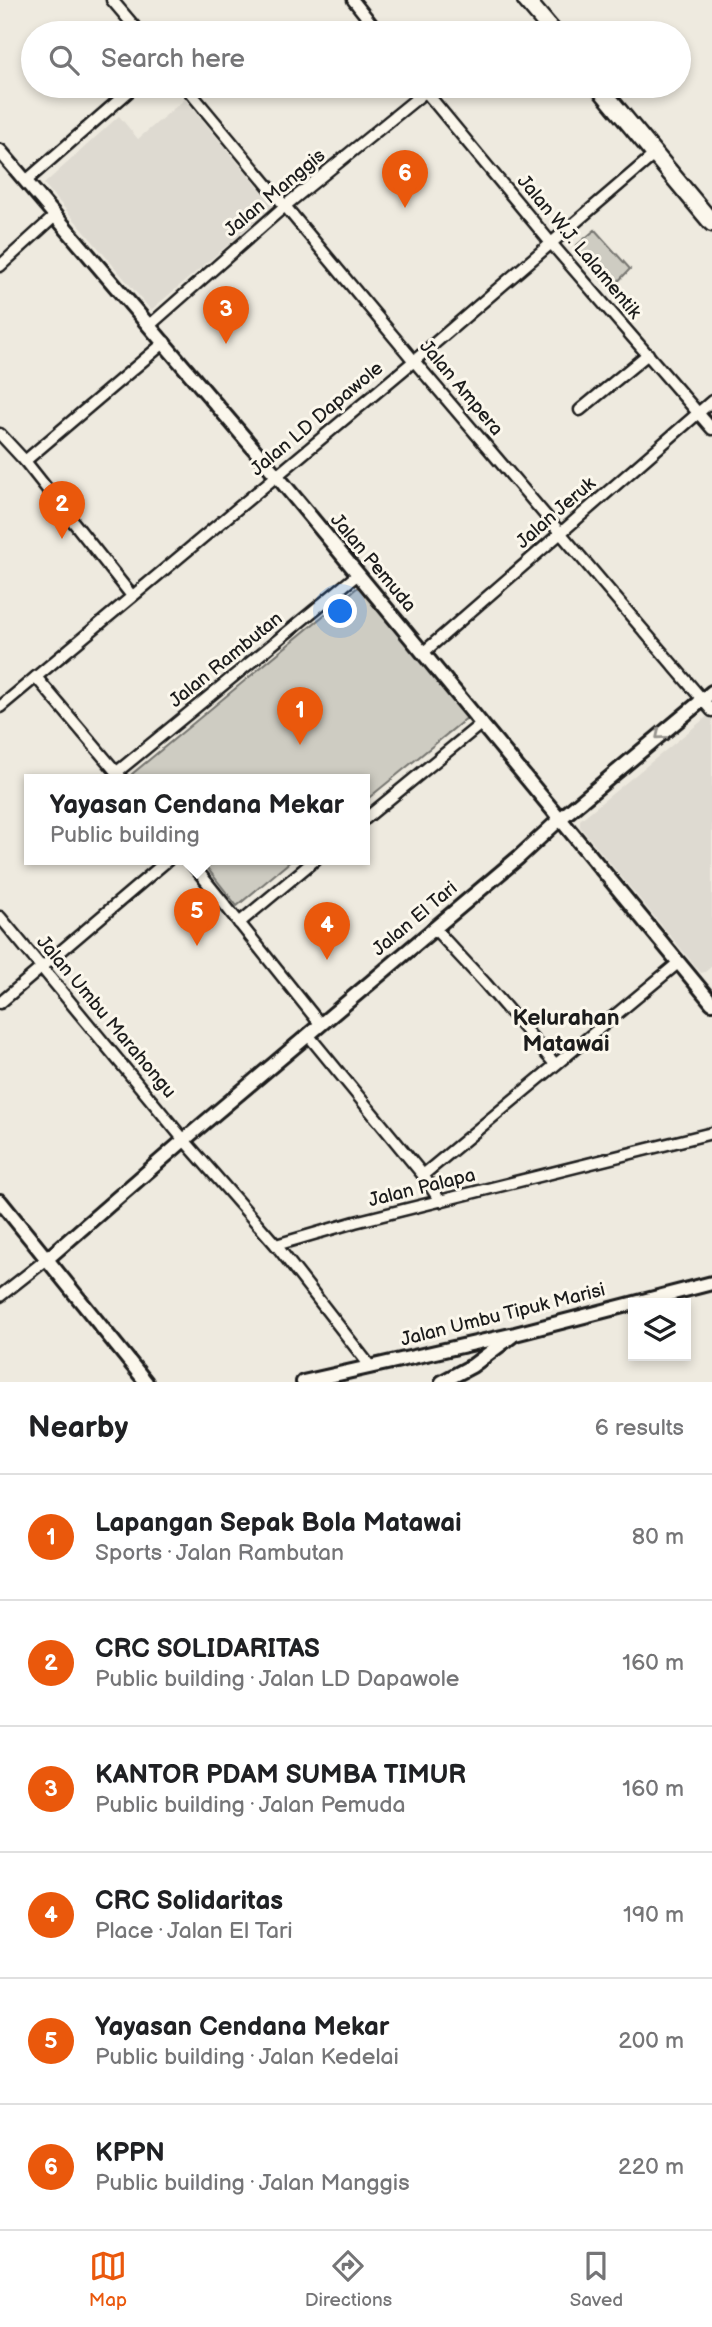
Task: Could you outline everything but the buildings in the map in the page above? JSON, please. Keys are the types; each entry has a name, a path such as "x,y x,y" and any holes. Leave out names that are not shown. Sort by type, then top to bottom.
{"highway":[{"path":"526,0 544,21"},
{"path":"608,98 712,223"}],"street":[{"path":"112,0 130,21"},
{"path":"353,0 370,21"},
{"path":"26,181 121,98"},
{"name":"Jalan Ampera","path":"195,98 560,533 707,696 712,711"},
{"name":"Jalan Manggis","path":"150,325 413,98"},
{"name":"Jalan W.J. Lalamentik","path":"431,98 551,243 712,429"},
{"name":"Jalan Pemuda","path":"0,151 277,476 712,1003"},
{"name":"Jalan LD Dapawole","path":"0,708 414,361 655,154"},
{"path":"0,266 56,215"},
{"path":"25,461 165,342"},
{"path":"580,410 648,354"},
{"name":"Jalan Jeruk","path":"424,652 712,401"},
{"path":"0,433 132,596"},
{"name":"Jalan Rambutan","path":"122,774 357,576"},
{"path":"36,677 118,774"},
{"name":"Jalan El Tari","path":"47,1259 707,696"},
{"path":"370,815 482,723"},
{"path":"0,1003 163,865"},
{"path":"194,865 321,1025"},
{"path":"239,923 309,865"},
{"name":"Jalan Umbu Marahongu","path":"0,917 184,1140"},
{"path":"434,928 555,1064"},
{"path":"423,1175 678,963"},
{"path":"309,1037 423,1175 440,1201"},
{"name":"Jalan Palapa","path":"276,1245 712,1133"},
{"path":"184,1140 276,1245 370,1366"},
{"path":"0,1201 146,1382"},
{"path":"0,1296 47,1259"},
{"name":"Jalan Umbu Tipuk Marisi","path":"303,1382 515,1334 712,1283"},
{"path":"442,1382 472,1366 515,1334"}],"shaded area":[{"path":"185,99 274,206 151,310 44,184 119,116 138,139"},
{"path":"595,230 630,269 611,289 576,246"},
{"path":"358,587 468,717 370,797 370,774 132,774"},
{"path":"709,715 712,719 712,966 701,973 580,827 580,820"},
{"path":"205,865 286,865 237,906"}],"place":[{"name":"KPPN","path":"405,208"},
{"name":"KANTOR PDAM SUMBA TIMUR","path":"226,344"},
{"name":"CRC SOLIDARITAS","path":"62,539"},
{"name":"Lapangan Sepak Bola Matawai","path":"300,745"},
{"name":"Yayasan Cendana Mekar","path":"197,946"},
{"name":"CRC Solidaritas","path":"327,960"}],"district":[{"name":"Kelurahan Matawai","path":"566,1031"}]}
